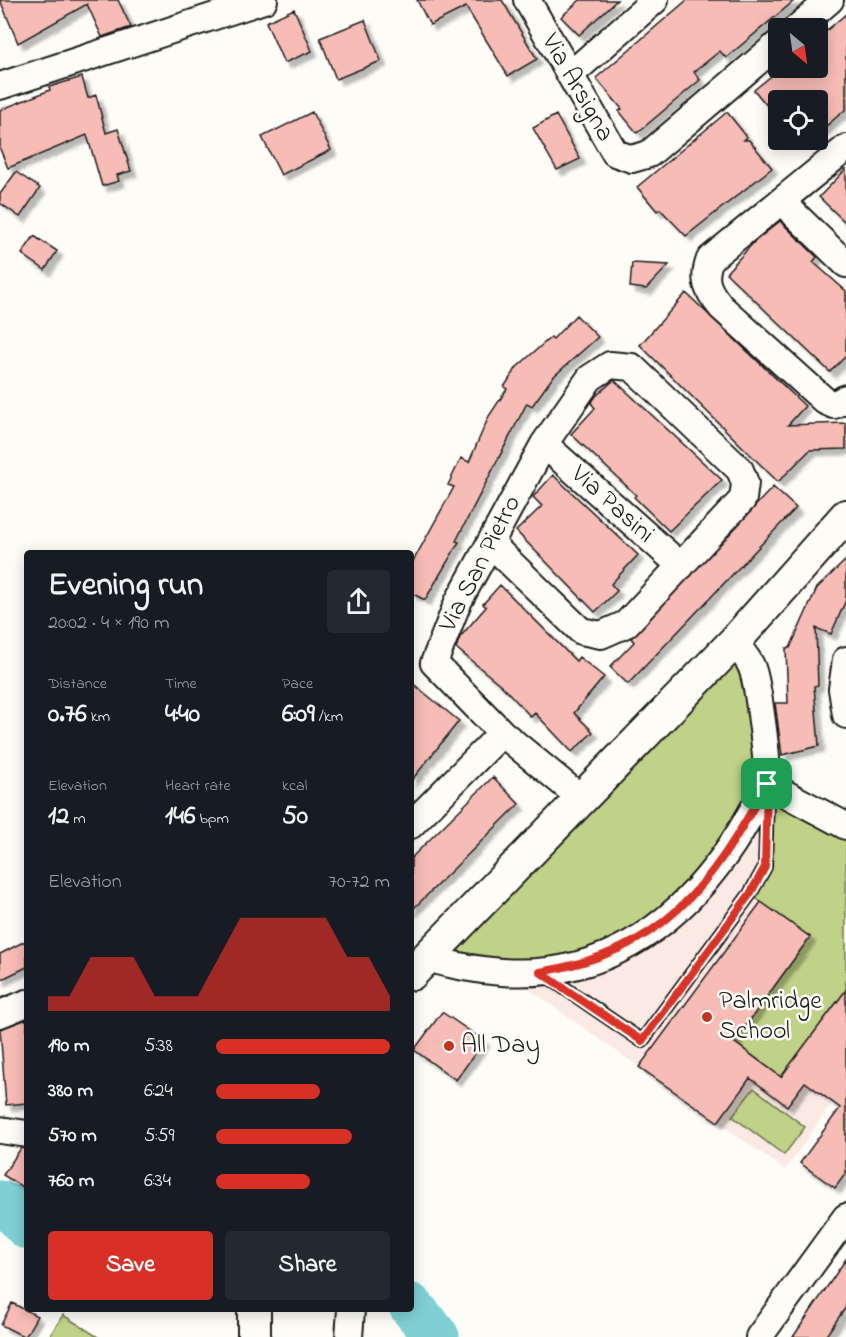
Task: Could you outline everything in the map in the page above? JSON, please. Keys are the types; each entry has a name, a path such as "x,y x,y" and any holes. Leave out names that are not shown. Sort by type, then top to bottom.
{"street":[{"name":"Via Arsigna","path":"527,0 615,153 632,159 649,154 768,53"},
{"path":"570,75 655,0"},
{"path":"809,18 830,0"},
{"path":"0,86 253,2"},
{"path":"846,148 710,259 705,273 707,291 721,307 825,401 834,405 846,398"},
{"path":"781,201 846,264"},
{"name":"Via San Pietro","path":"582,799 502,733 434,663 458,602 544,444 590,378 610,365 632,367 740,470 745,483 743,499 681,566"},
{"name":"Via Pasini","path":"544,444 681,566"},
{"path":"419,965 734,642 846,516"},
{"path":"491,544 581,631 601,635 626,624 681,566"},
{"path":"419,965 506,973 540,972 579,965 621,949 669,920 704,883 735,842 767,784 760,705 752,666 734,642"},
{"path":"846,660 843,689 846,715"},
{"path":"414,820 502,733"},
{"path":"767,784 846,826"},
{"path":"0,1014 24,1004"},
{"path":"0,1130 24,1134"},
{"path":"759,1337 846,1217"},
{"path":"254,1312 254,1337"},
{"path":"349,1337 351,1312"}],"lane":[{"path":"540,972 642,1041 750,894 765,867 767,784"}],"shaded area":[{"name":"Palmridge School","path":"767,784 846,826 846,1083 785,1170 506,973"}],"green space":[{"path":"734,642 767,784 846,826 846,990 781,1077 734,1042 810,937 750,894 765,867 767,786 703,883 579,965 426,958"},
{"path":"754,1088 805,1127 784,1155 732,1116"},
{"path":"63,1315 98,1337 49,1337"}],"building":[{"path":"0,0 118,0 131,27 102,37 87,4 18,43"},
{"path":"417,0 502,0 537,59 508,76 466,7 430,25"},
{"path":"580,0 617,0 579,35 561,17"},
{"path":"687,0 795,0 774,18 768,18 768,23 726,58 720,51 694,72 700,80 637,133 619,111 622,109 596,78"},
{"path":"294,9 312,51 284,63 266,22"},
{"path":"846,14 846,109 828,124 828,90 768,90 768,107 754,90 769,78 828,78 828,29"},
{"path":"365,20 381,61 336,79 320,38"},
{"path":"82,77 88,98 96,95 106,133 118,129 131,171 117,175 119,181 102,186 87,135 8,168 0,149 0,110 50,90 49,87"},
{"path":"312,112 331,150 281,175 262,137"},
{"path":"727,112 747,137 744,140 749,140 772,168 686,236 660,209 657,211 637,187"},
{"path":"556,115 580,159 557,170 533,128"},
{"path":"846,169 846,223 819,197"},
{"path":"16,172 40,188 20,217 0,203 0,194"},
{"path":"780,221 817,257 813,262 846,291 846,356 830,372 726,273 754,242"},
{"path":"34,236 57,251 45,270 22,254"},
{"path":"632,263 669,265 646,289 630,287"},
{"path":"686,293 805,406 788,425 846,423 846,449 810,450 778,482 640,345"},
{"path":"576,315 598,337 553,377 532,406 527,403 456,541 459,542 425,600 414,594 414,560 454,487 448,485 461,458 469,462 489,416 507,389 504,387 517,367 551,337 553,339"},
{"path":"614,380 722,480 669,531 634,497 636,495 571,434 595,408 591,403 596,396"},
{"path":"553,475 638,555 611,584 617,591 595,612 516,531 542,506 533,497"},
{"path":"773,487 796,508 628,684 610,667 634,642 631,638"},
{"path":"846,560 846,600 831,634 816,628 818,685 814,686 819,746 782,755 775,703 788,703 786,648 790,648 817,588"},
{"path":"500,585 576,661 579,657 604,677 574,713 593,732 572,752 535,713 531,717 502,686 456,648 460,637 486,607 483,604"},
{"path":"414,684 459,721 414,777"},
{"path":"493,777 519,804 414,908 414,855"},
{"path":"761,902 810,937 734,1042 781,1077 846,990 846,1173 835,1188 800,1163 840,1108 805,1082 787,1106 750,1078 718,1122 639,1067"},
{"path":"24,942 24,968 0,980 0,954"},
{"name":"All Day","path":"442,1012 484,1041 456,1080 414,1050"},
{"path":"24,1020 24,1103 6,1105 0,1029"},
{"path":"21,1148 24,1148 24,1188 3,1175"},
{"path":"846,1259 846,1307 825,1337 793,1337"},
{"path":"12,1303 24,1309 24,1312 37,1316 25,1337 1,1325"}],"waterway":[{"path":"0,1203 9,1207 24,1224"},
{"path":"414,1310 437,1337"}],"place":[{"name":"Palmridge School","path":"707,1017"},
{"name":"All Day","path":"449,1046"}],"route":[{"path":"767,784 765,867 750,894 642,1041 540,972 579,965 621,949 669,920 704,883 735,842 767,784"}]}
